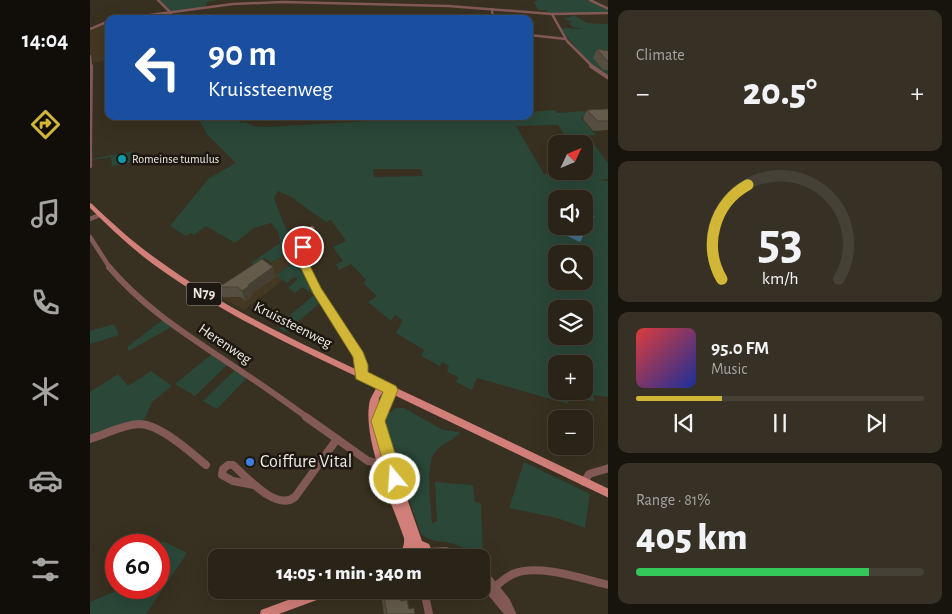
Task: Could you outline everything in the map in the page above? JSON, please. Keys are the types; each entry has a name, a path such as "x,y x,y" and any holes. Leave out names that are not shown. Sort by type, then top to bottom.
{"main road":[{"name":"Kruissteenweg","path":"90,205 157,263 216,302 261,327 608,494"},
{"path":"382,385 374,404 373,424 414,545 420,549"},
{"path":"387,463 378,421 382,407 392,390"},
{"path":"409,549 414,545"},
{"path":"265,614 305,599"}],"street":[{"path":"158,0 171,13"},
{"path":"447,0 448,6"},
{"path":"590,0 608,11"},
{"path":"154,15 228,5 261,3 448,6 552,14 608,11"},
{"path":"514,7 517,11"},
{"path":"492,9 493,15"},
{"path":"552,14 558,29 566,39 592,68 608,78"},
{"path":"90,29 105,23"},
{"path":"533,35 566,39"},
{"path":"90,56 92,72 90,166"},
{"path":"90,219 100,215"},
{"path":"312,228 301,250 301,258 317,290 355,348 362,365 361,375"},
{"name":"Herenweg","path":"90,237 104,263 145,302 185,334 270,391 368,461 387,463"},
{"path":"90,440 133,425 146,424 190,452 206,465"},
{"path":"254,485 280,501 288,502 295,497 336,439"},
{"path":"584,482 589,474 608,468"},
{"path":"493,589 504,578 515,573 528,571 545,572 608,586"},
{"path":"490,584 510,614"},
{"path":"426,599 429,614"}],"shaded area":[{"path":"105,24 105,60 93,63 90,51 90,30"},
{"path":"293,249 298,259 277,274 283,280 244,310 219,296 248,274 252,276"}],"green space":[{"path":"160,0 217,0 207,2 205,8 171,12"},
{"path":"539,0 588,0 608,10 608,12 548,14 546,10 538,10 534,2"},
{"path":"574,15 587,23 608,24 608,77 594,68 559,28 584,29 573,27 569,23 573,22 564,19"},
{"path":"555,110 557,113 584,111 591,114 581,118 596,135 565,135 558,125 516,126 544,174 548,174 548,180 593,180 593,144 608,163 608,179 597,180 608,181 608,397 593,395 593,355 548,355 548,398 477,378 472,390 456,382 458,377 447,372 449,366 442,362 440,366 421,356 424,350 396,333 403,320 395,315 391,321 368,302 377,296 363,283 366,280 351,264 339,270 336,264 343,261 333,247 346,241 331,220 326,222 291,197 278,191 274,198 296,248 271,263 265,258 252,265 252,262 280,243 279,233 271,223 254,228 235,243 206,226 194,235 191,233 186,236 170,226 208,179 236,163 207,134 199,120 238,120 241,123 244,122 254,126 267,127 389,120 533,120 533,112","holes":["373,169 421,169 423,176 374,177"]},
{"path":"133,151 135,162 112,166 111,157 92,160 92,159"},
{"path":"298,259 322,301 286,332 279,328 289,316 314,295 302,287 295,293 288,288 298,279 294,277 287,283 276,275"},
{"path":"164,319 173,326 129,351 127,347"},
{"path":"114,324 119,335 90,344 90,331"},
{"path":"212,354 227,365 195,396 175,384"},
{"path":"235,370 247,378 217,409 203,401"},
{"path":"151,371 172,386 152,402 144,420 90,437 90,392 118,374 128,386"},
{"path":"554,400 569,400 568,404"},
{"path":"396,408 404,408 443,430 460,432 455,438 438,449 432,458 429,486 432,523 437,521 435,482 473,485 475,502 481,503 483,549 465,549 454,544 433,540 421,534 386,434 386,415"},
{"path":"524,462 590,494 585,528 557,518 509,508"},
{"path":"170,544 187,553 170,578"},
{"path":"105,596 105,599 156,599 146,614 90,614 90,602"}],"water":[{"path":"565,235 584,235 580,242"}],"building":[{"path":"597,49 608,51 607,61"},
{"path":"608,109 608,121 598,121 587,110"},
{"path":"262,259 273,267 242,291 238,287 219,287"},
{"path":"384,599 407,600 409,609 414,608 415,614 387,614"}],"place":[{"name":"Romeinse tumulus","path":"122,159"},
{"name":"Coiffure Vital","path":"250,462"}],"route":[{"path":"303,247 301,258 317,290 359,355 362,365 361,375 392,390 382,407 378,427 395,479"}]}
